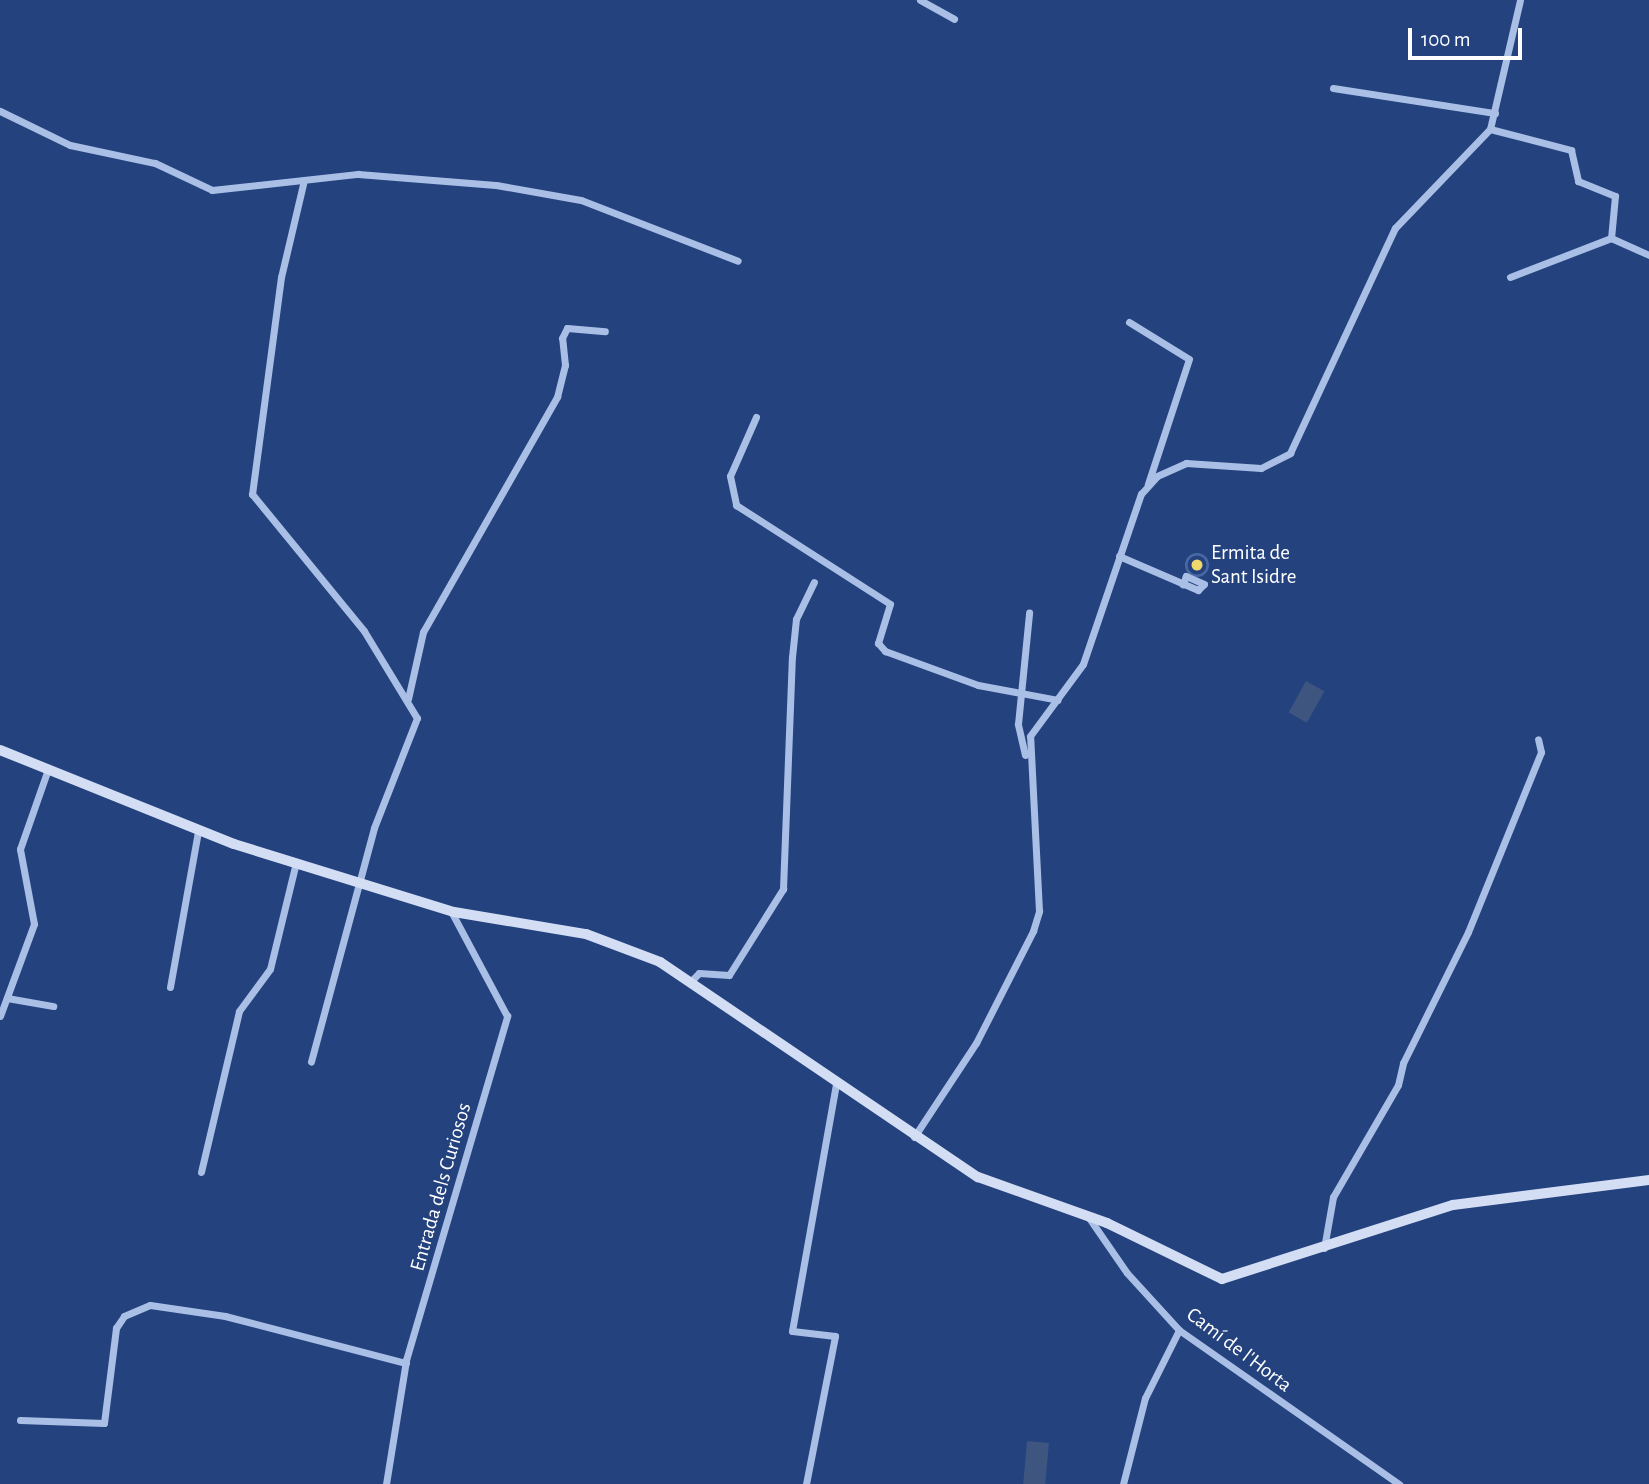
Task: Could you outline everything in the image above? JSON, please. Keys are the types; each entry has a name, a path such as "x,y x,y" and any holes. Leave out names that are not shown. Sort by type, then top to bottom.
{"main road":[{"path":"0,750 47,772 198,832 451,911 586,934 691,981 836,1084 978,1177 1087,1215 1222,1279 1453,1205 1649,1180"}],"street":[{"path":"920,0 954,19"},
{"path":"1147,488 1186,463 1261,468 1290,453 1395,228 1490,129 1520,0"},
{"path":"1333,88 1495,113"},
{"path":"0,111 70,145 155,163 212,190 390,174 581,200 738,261"},
{"path":"1490,129 1571,150 1578,181 1615,196 1611,238"},
{"path":"304,180 281,277 252,495 364,631 408,699 416,729 374,828 311,1062"},
{"path":"1510,278 1611,238 1649,255"},
{"path":"1027,762 1038,719 1058,700 1083,664 1119,556 1147,488 1189,359 1129,322"},
{"path":"408,699 423,632 557,397 565,365 562,338 567,328 605,331"},
{"path":"756,417 730,476 736,505 890,604 879,632 885,651 978,685 1022,690 1058,700"},
{"path":"1119,556 1183,584"},
{"path":"691,981 699,973 729,975 783,889 792,657 796,619 814,582"},
{"path":"914,1137 964,1063 1033,931 1039,911 1027,762 1018,724 1029,613"},
{"path":"1324,1248 1333,1197 1398,1085 1403,1063 1468,932 1541,752 1538,739"},
{"path":"0,1016 34,924 20,849 47,772"},
{"path":"170,987 198,832"},
{"path":"201,1172 239,1012 270,970 296,862"},
{"name":"Entrada dels Curiosos","path":"386,1484 406,1363 508,1016 451,911"},
{"path":"7,998 53,1006"},
{"path":"806,1484 835,1336 792,1331 836,1084"},
{"name":"Camí de l'Horta","path":"1087,1215 1127,1273 1179,1330 1399,1484"},
{"path":"20,1420 104,1423 116,1328 124,1316 150,1305 225,1316 406,1363"},
{"path":"1123,1484 1145,1398 1179,1330"}],"water":[{"path":"1306,681 1324,691 1307,723 1289,712"},
{"path":"1027,1441 1049,1443 1045,1484 1023,1484"}],"building":[{"name":"Ermita de Sant Isidre","path":"1197,553 1206,556 1209,565 1206,574 1197,577 1188,574 1185,565 1188,556"}],"place":[{"name":"Ermita de Sant Isidre","path":"1197,565"}]}
